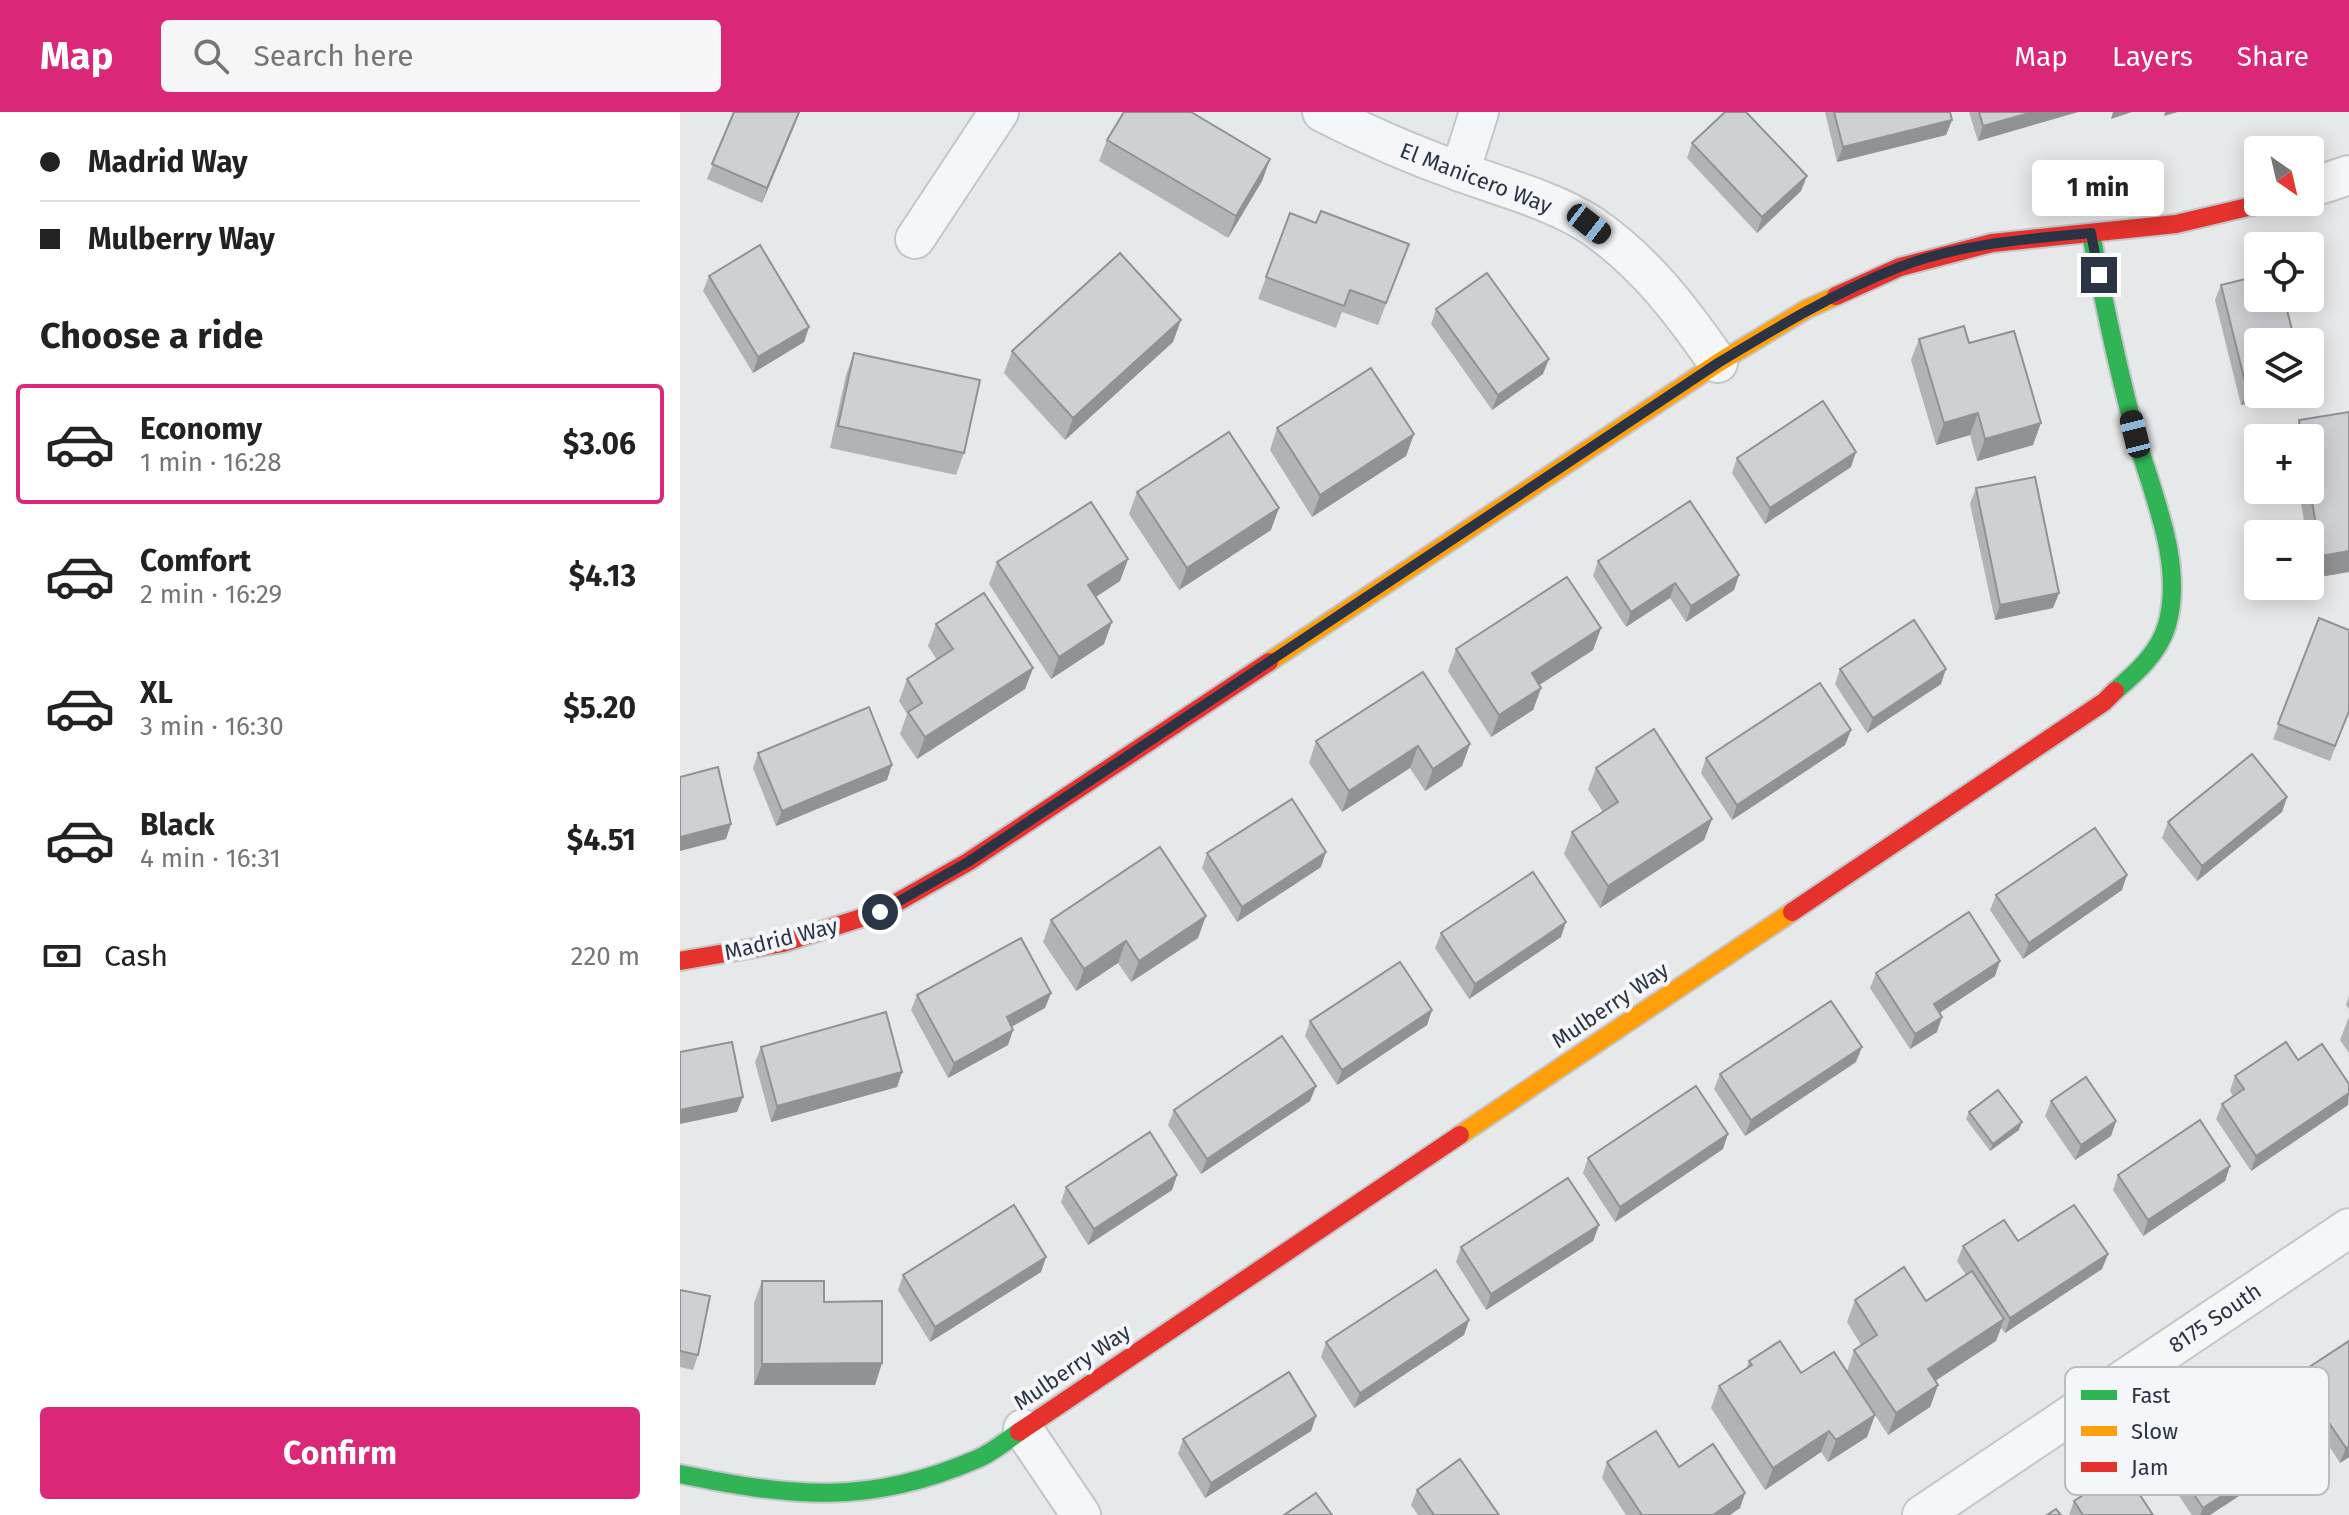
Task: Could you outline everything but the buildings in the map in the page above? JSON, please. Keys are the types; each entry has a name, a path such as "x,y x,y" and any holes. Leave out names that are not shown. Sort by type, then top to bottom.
{"street":[{"path":"915,239 999,112"},
{"name":"El Manicero Way","path":"1322,112 1368,136 1527,195 1589,224 1637,261 1675,302 1718,363"},
{"path":"1460,172 1479,112"},
{"path":"2324,183 2349,175"},
{"name":"Madrid Way","path":"680,961 783,943 880,912 968,862 1718,363 1807,309 1900,267 1992,243 2176,224 2244,208"},
{"name":"Mulberry Way","path":"680,1474 797,1494 860,1492 921,1479 980,1458 2104,702 2150,659 2167,624 2171,584 2162,533 2105,316 2091,233"},
{"name":"8175 South","path":"2142,1367 2349,1228"},
{"name":"8175 South","path":"1922,1515 2065,1419"},
{"path":"1023,1429 1081,1515"}],"traffic: fast":[{"path":"2091,233 2122,381 2163,526 2172,576 2171,601 2163,635 2146,662 2115,691"},
{"path":"680,1474 795,1492 865,1490 938,1474 983,1456 1019,1432"}],"traffic: slow":[{"path":"1269,662 1718,363 1807,309 1836,296"},
{"path":"1460,1135 1792,912"}],"traffic: jam":[{"path":"1836,296 1900,267 1992,243 2176,224 2244,208"},
{"path":"680,961 783,943 880,912 968,862 1269,662"},
{"path":"1792,912 2104,702 2115,691"},
{"path":"1019,1432 1460,1135"}],"route":[{"path":"880,912 968,862 1718,363 1807,309 1900,267 1992,243 2091,233 2099,275"}]}
